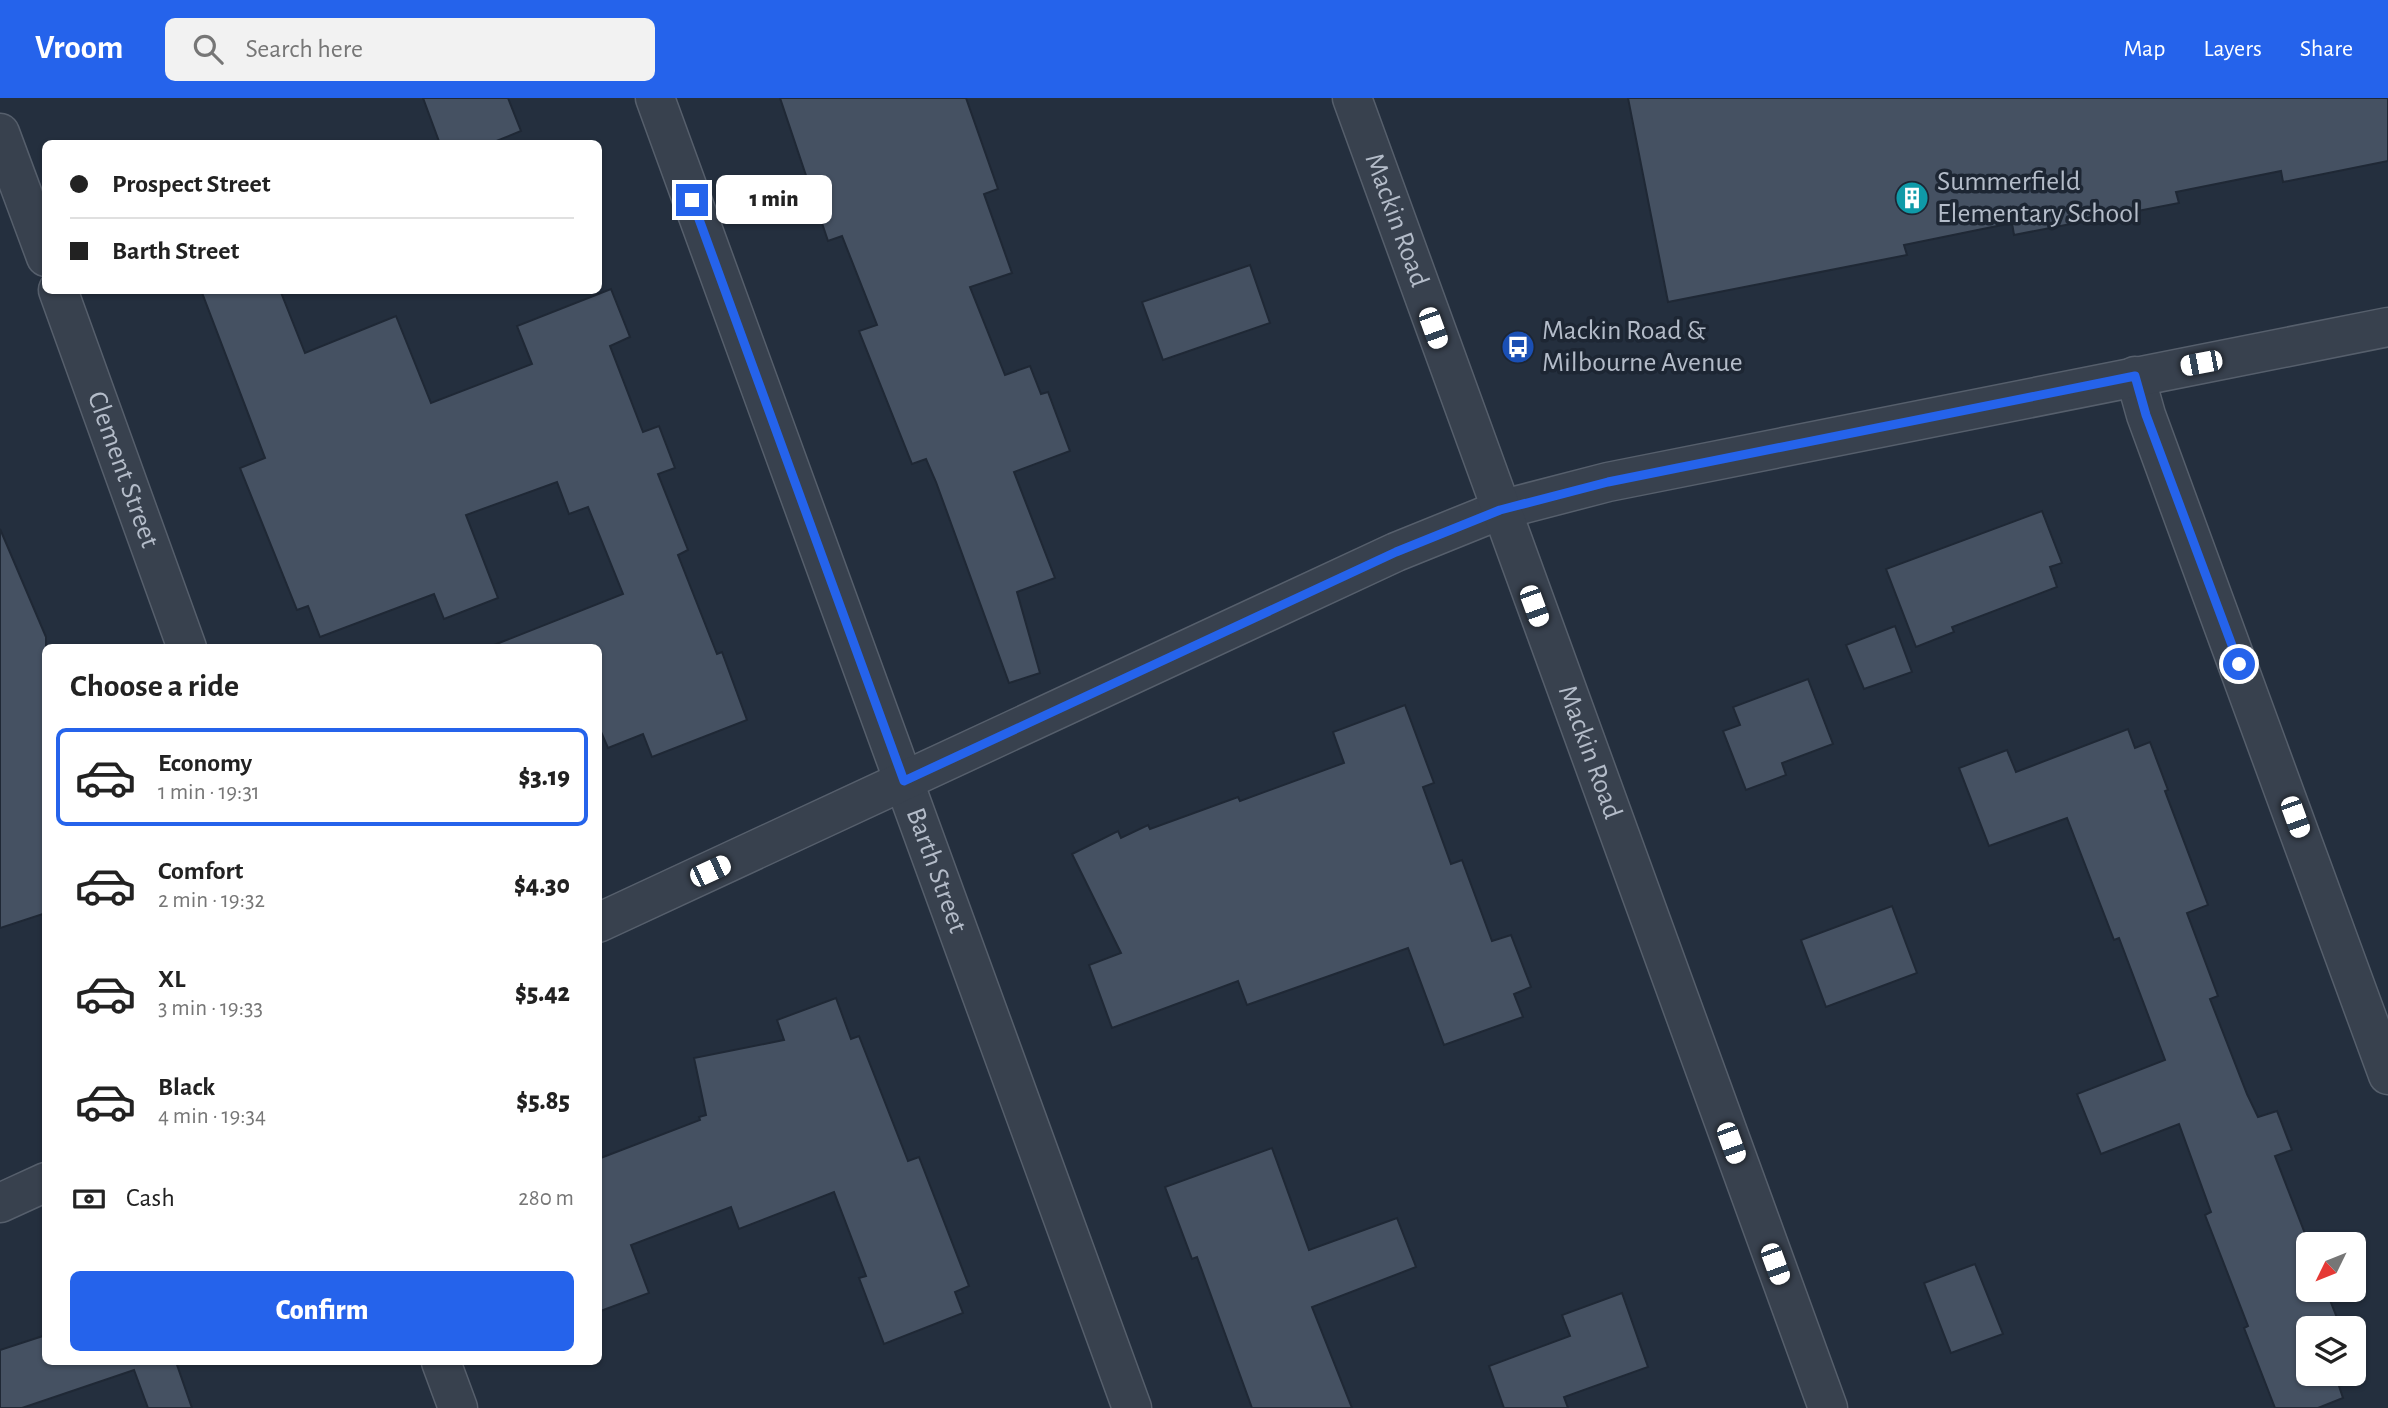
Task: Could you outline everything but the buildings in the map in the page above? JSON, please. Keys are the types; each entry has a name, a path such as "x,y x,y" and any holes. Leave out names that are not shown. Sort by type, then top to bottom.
{"street":[{"name":"Barth Street","path":"655,98 1132,1408"},
{"name":"Mackin Road","path":"1352,98 1828,1408"},
{"path":"0,133 42,246"},
{"name":"Clement Street","path":"59,294 186,644"},
{"path":"602,921 1396,552 1500,510 1608,482 2388,327"},
{"path":"2135,376 2146,415 2388,1076"},
{"path":"0,1203 42,1184"},
{"path":"442,1365 458,1408"}],"place":[{"name":"Summerfield Elementary School","path":"1912,198"},
{"name":"Mackin Road & Milbourne Avenue","path":"1518,347"}],"route":[{"path":"692,200 904,781 1396,552 1500,510 1608,482 2135,376 2146,415 2239,664"}]}
